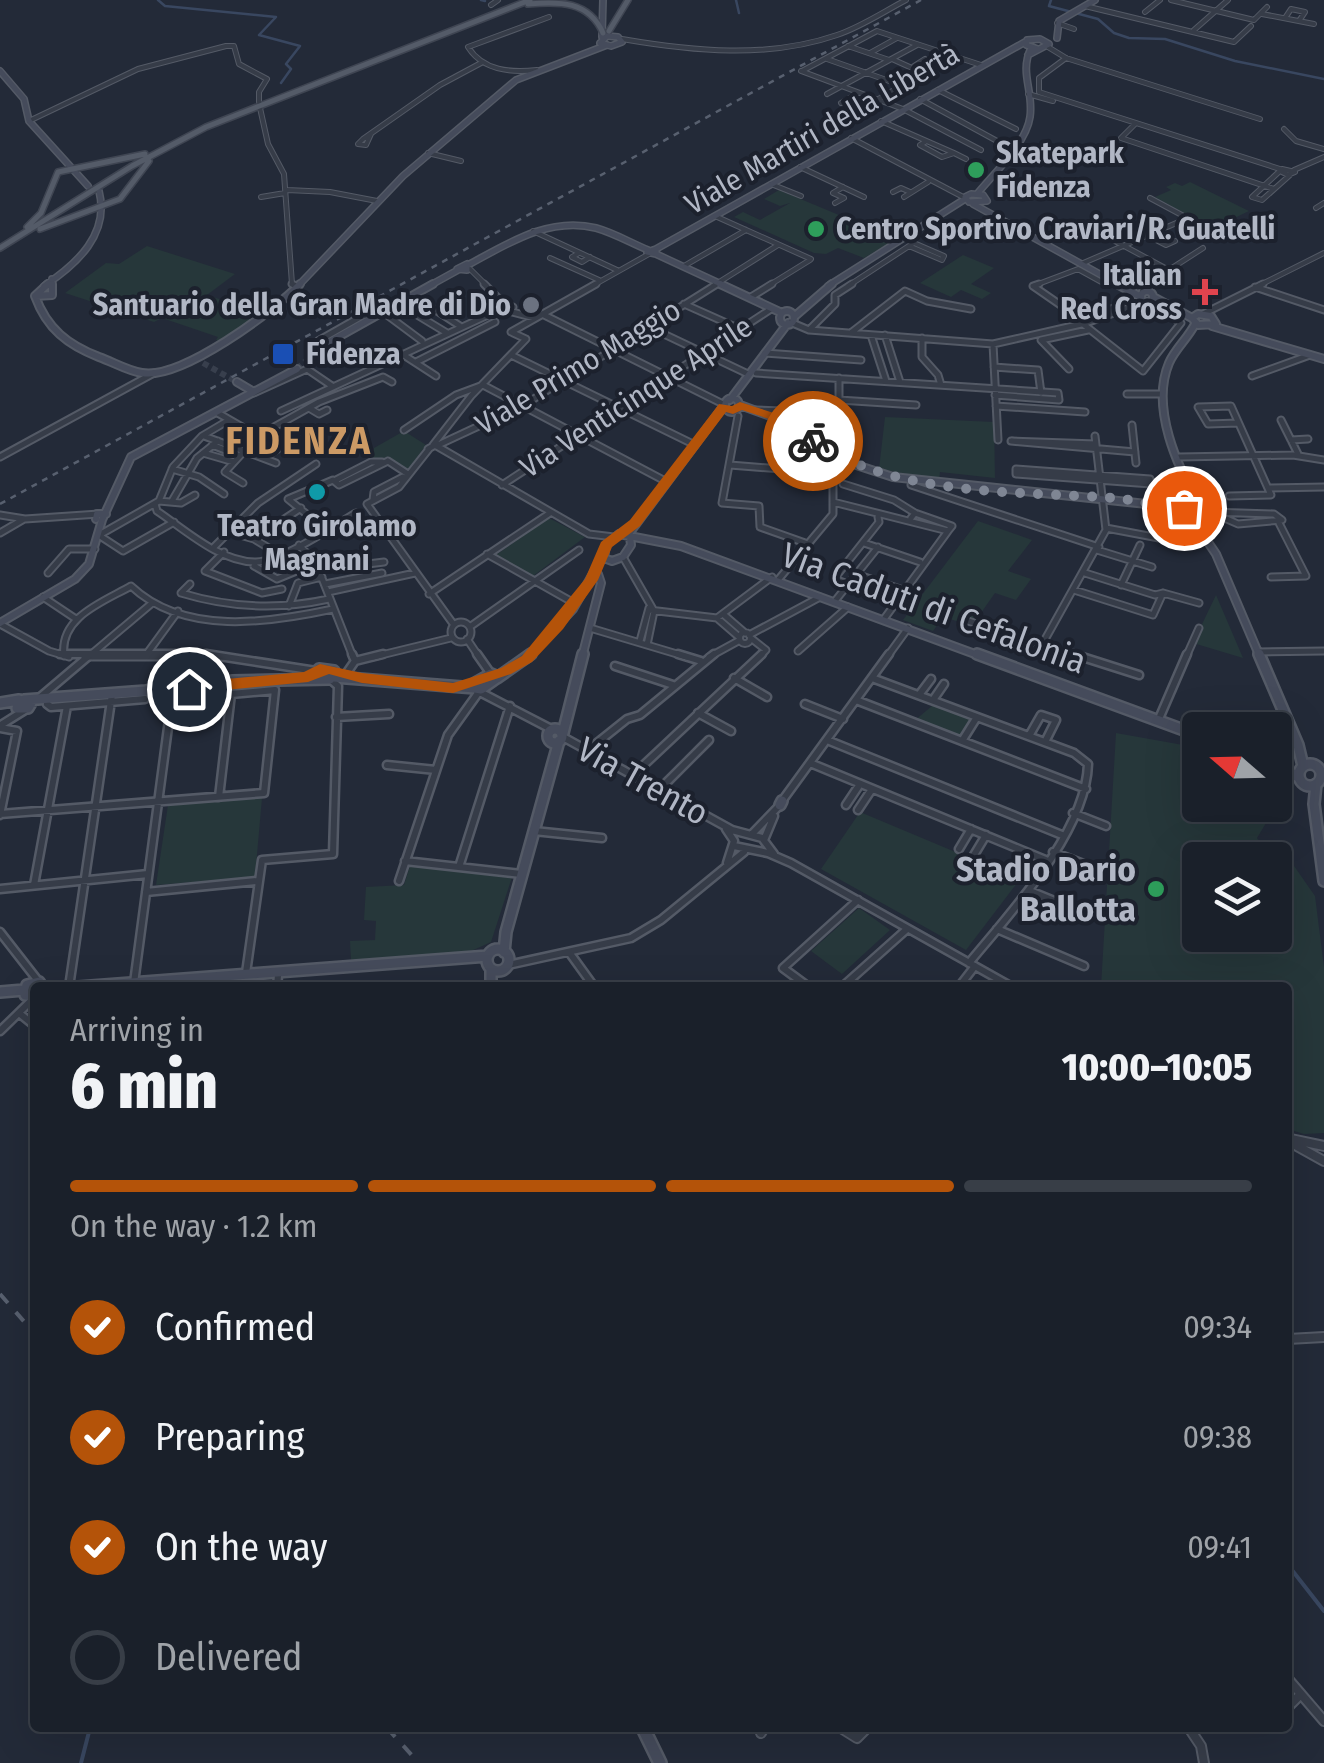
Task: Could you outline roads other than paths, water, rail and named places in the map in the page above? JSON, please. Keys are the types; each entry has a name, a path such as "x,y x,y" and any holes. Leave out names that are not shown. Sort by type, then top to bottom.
{"main road":[{"path":"482,18 521,0"},
{"path":"0,248 40,213 54,176 74,166 125,160 180,140 530,0"},
{"path":"482,18 526,4 562,2 591,12 605,36 628,0"},
{"path":"0,248 122,198 142,167 180,140"},
{"path":"0,248 180,140"}],"street":[{"path":"491,5 498,0"},
{"path":"604,0 607,45"},
{"path":"605,36 621,41 750,49 805,44 851,29 906,0"},
{"path":"1144,12 1160,0"},
{"path":"1171,0 1254,20 1267,7"},
{"path":"1193,31 1228,0"},
{"path":"1057,25 1090,2 1234,42 1250,26"},
{"path":"1285,18 1292,9 1305,12 1298,21"},
{"path":"1260,14 1314,24"},
{"path":"517,76 482,63 468,47 550,17"},
{"path":"1057,25 1074,29"},
{"path":"807,330 835,304 834,295 986,188 1027,129 1029,98 1023,65 1037,46 1057,38 1057,25"},
{"path":"981,65 877,31 801,72 903,109 981,150"},
{"path":"591,48 605,36"},
{"path":"870,53 898,38"},
{"path":"35,296 40,310 66,344 144,374 194,358 229,341 298,287 377,201 517,76 621,41"},
{"path":"826,94 918,44"},
{"path":"28,120 138,69 234,46 239,64 267,79 258,92 259,105 268,144 284,174 292,284 298,287"},
{"path":"848,46 914,66 923,73 856,112"},
{"path":"1037,46 1260,119"},
{"name":"Viale Martiri della Libertà","path":"652,252 1011,48 1037,46"},
{"path":"825,58 890,84"},
{"path":"1066,58 1038,78 1038,91 1292,173"},
{"path":"914,66 925,59"},
{"path":"371,134 440,85 482,63"},
{"path":"0,71 24,99 28,120 91,184"},
{"path":"810,86 823,79"},
{"path":"937,89 1016,129"},
{"path":"841,103 859,93"},
{"path":"1029,98 1083,106"},
{"path":"920,99 997,141"},
{"path":"881,121 925,142 920,145 942,157 954,153 966,160"},
{"path":"1136,124 1119,135 1121,138 1274,189"},
{"path":"1284,129 1296,140 1324,148"},
{"path":"851,138 950,192 974,199 990,214 1129,290 1197,318 1324,358"},
{"path":"427,153 461,160"},
{"path":"1280,170 1252,197 1262,200 1292,173 1324,157"},
{"path":"800,167 864,197"},
{"path":"904,197 930,181"},
{"path":"770,184 801,196"},
{"path":"893,192 910,184"},
{"path":"835,203 844,198 832,193 844,187"},
{"path":"901,188 911,192"},
{"path":"261,197 286,191 330,192 377,201"},
{"path":"35,296 90,248 103,206 97,192"},
{"path":"1150,198 1206,228"},
{"path":"1316,208 1324,203"},
{"path":"714,216 811,260 750,297"},
{"path":"1081,264 1188,218"},
{"path":"1125,224 1166,246 1175,242"},
{"path":"469,267 533,231 586,226 750,297 807,330 993,344 1085,324 1122,306"},
{"path":"684,266 746,230"},
{"path":"533,231 580,253 572,258 582,262 590,257 618,270"},
{"path":"1102,234 1166,269"},
{"path":"808,544 764,528 759,524 759,506 722,503 730,465 733,407 787,318 827,287 889,254 914,243 944,256 942,260 908,246"},
{"name":"Viale Primo Maggio","path":"434,447 524,405 778,245"},
{"path":"1145,297 1146,282 1203,248"},
{"path":"512,332 652,252"},
{"path":"1210,541 1209,518 1190,488 1164,418 1162,394 1168,364 1191,334 1197,318 1322,256"},
{"path":"550,258 600,280"},
{"path":"320,342 382,314 458,270 459,265 469,267 501,306 613,349 733,407 774,414 839,413 839,378"},
{"path":"1107,286 1078,269 1033,286 1143,371 1181,323 1164,312"},
{"path":"40,310 45,298 54,293 52,279"},
{"path":"1255,287 1324,310"},
{"path":"41,288 53,288"},
{"path":"851,333 905,291 971,309"},
{"path":"35,296 45,298"},
{"path":"414,296 461,326"},
{"path":"1069,369 1040,340 1145,297"},
{"path":"400,304 446,333"},
{"path":"683,304 740,329"},
{"path":"292,418 281,411 501,306"},
{"path":"1191,334 1213,323 1218,308"},
{"name":"Via Venticinque Aprile","path":"502,485 770,309"},
{"path":"320,342 362,316 382,314 422,341"},
{"path":"404,430 468,395 526,339 485,316"},
{"path":"1197,318 1213,323"},
{"path":"416,362 495,322"},
{"path":"648,326 751,373 941,385 995,392 1059,400 1058,393 995,392"},
{"path":"871,334 886,381"},
{"path":"886,336 900,382"},
{"path":"922,338 922,358 938,375 941,385"},
{"path":"993,344 998,440"},
{"path":"764,352 861,360"},
{"path":"402,354 436,376"},
{"path":"1252,376 1311,354"},
{"path":"511,355 695,446"},
{"path":"194,358 203,363"},
{"path":"994,367 1038,370 1040,393"},
{"path":"254,393 297,369"},
{"path":"0,624 74,579 89,564 100,535 101,517 115,498 131,457 307,369 332,386"},
{"path":"0,457 154,373"},
{"path":"140,383 144,374"},
{"path":"242,483 225,472 258,436 342,392 383,378 392,382"},
{"path":"237,382 254,393"},
{"path":"482,384 667,482"},
{"path":"1127,394 1162,394"},
{"path":"468,395 434,447 399,487 370,502 451,631 467,639 493,677"},
{"path":"839,400 916,405"},
{"path":"996,406 1085,412"},
{"path":"1229,496 1271,496 1268,488 1253,456 1238,423 1230,406 1198,407 1204,421 1238,423"},
{"path":"399,881 448,734 475,688 514,667 542,645 594,577 606,558 606,545 624,538 708,428 733,407 774,414 844,461 917,482 1104,498 1185,511 1200,506"},
{"path":"310,408 320,414 328,410"},
{"path":"216,412 258,436"},
{"path":"229,420 202,436 172,469 157,510 213,548 255,564 277,579 323,581"},
{"path":"1281,420 1299,455"},
{"path":"1132,425 1136,463"},
{"path":"202,436 237,458"},
{"path":"1042,643 1098,549 1106,528 1094,436"},
{"path":"1097,447 1011,442 1013,438 1097,447 1135,452"},
{"path":"1291,440 1308,439"},
{"path":"214,443 276,463"},
{"path":"172,501 187,472 214,443"},
{"path":"264,457 286,444"},
{"path":"434,447 590,534 624,538"},
{"path":"202,453 237,458"},
{"path":"1179,457 1299,455 1324,460"},
{"path":"326,530 288,499 388,461 408,474"},
{"path":"720,616 775,579 830,519 833,473 844,461"},
{"path":"213,548 258,503 316,464"},
{"path":"730,465 833,473"},
{"path":"172,469 187,472 224,494"},
{"path":"1013,471 1150,480 1150,484 1101,478 1013,471"},
{"path":"300,476 314,488"},
{"path":"843,484 894,500 913,515"},
{"path":"911,485 1152,566"},
{"path":"1190,488 1185,511 1210,541 1298,744 1321,779 1314,804"},
{"path":"1268,488 1324,488"},
{"path":"100,535 157,503 181,503 195,495"},
{"path":"833,502 878,517 913,515 952,526 884,619"},
{"path":"254,539 302,508"},
{"path":"255,564 277,552 302,547 356,513"},
{"path":"429,594 550,513"},
{"path":"0,515 25,519 101,517 116,526"},
{"path":"1195,524 1224,516 1238,524 1280,523 1306,576 1271,577"},
{"path":"848,584 834,579 880,522 878,517"},
{"path":"0,533 25,519"},
{"path":"100,535 123,551 174,522"},
{"path":"1106,528 1180,542"},
{"path":"229,532 254,539 277,552"},
{"path":"624,538 623,557 651,607 644,643"},
{"name":"Via Caduti di Cefalonia","path":"624,538 681,546 1182,730"},
{"path":"864,543 920,562"},
{"path":"1120,584 1140,545"},
{"path":"302,547 323,581 355,661"},
{"path":"835,601 878,547"},
{"path":"48,573 69,549 95,549"},
{"path":"337,676 355,661 471,626 579,550"},
{"path":"225,551 205,572 262,592 282,590"},
{"path":"487,554 574,603"},
{"path":"606,558 623,557"},
{"path":"182,593 226,602 288,606 323,581 384,562"},
{"path":"288,606 298,583 415,573"},
{"path":"1084,573 1155,595 1163,592 1198,603"},
{"path":"856,574 900,589"},
{"path":"492,982 552,760 555,736 590,628 600,583 594,577"},
{"path":"182,593 190,584"},
{"path":"64,656 63,638 76,619 131,586 152,604 212,618 282,620 333,609"},
{"path":"226,602 242,586"},
{"path":"1074,590 1153,615 1163,592"},
{"path":"258,605 262,592"},
{"path":"588,751 627,718 640,715 701,661 821,596"},
{"path":"43,598 76,619"},
{"path":"33,704 152,604"},
{"path":"798,651 848,606"},
{"path":"631,777 763,652 720,616 651,607"},
{"path":"146,656 178,611"},
{"path":"966,620 1139,675"},
{"path":"0,624 64,656 234,656 312,678"},
{"path":"467,639 474,632 471,626"},
{"path":"590,628 701,661"},
{"path":"248,978 569,952 620,942 646,930 726,863 764,842 764,831 781,803 908,628"},
{"path":"1158,721 1199,628"},
{"path":"1256,652 1324,650"},
{"path":"615,666 673,685"},
{"path":"248,978 262,860 333,854 337,676"},
{"path":"0,703 67,706 194,688 337,676 475,688"},
{"path":"493,677 487,688 493,696"},
{"path":"734,678 768,697"},
{"path":"872,678 1074,753 1088,764 1086,789 1048,861 962,982"},
{"path":"920,696 931,679"},
{"path":"0,726 49,693 58,682"},
{"path":"933,700 944,684"},
{"path":"0,726 17,732 0,815 264,792 275,690 231,694 194,688"},
{"name":"Via Trento","path":"475,688 631,777 722,825 764,842 775,855"},
{"path":"134,982 172,694"},
{"path":"218,796 231,694"},
{"path":"33,704 79,696 111,698"},
{"path":"68,982 111,698"},
{"path":"856,700 1086,789"},
{"path":"805,704 843,718"},
{"path":"34,885 67,706"},
{"path":"460,867 510,706"},
{"path":"336,717 389,714"},
{"path":"698,714 732,731"},
{"path":"1030,736 1041,715 1056,720 1045,742"},
{"path":"962,741 977,717"},
{"path":"658,791 709,740"},
{"path":"826,740 1062,835"},
{"path":"1298,744 1300,773 1314,804 1324,882"},
{"path":"810,764 1048,861"},
{"path":"388,765 436,770"},
{"path":"1300,773 1321,779"},
{"path":"1300,773 1321,779"},
{"path":"846,805 860,784"},
{"path":"858,810 872,789"},
{"path":"726,863 734,844 781,803"},
{"path":"1073,814 1106,826"},
{"path":"722,825 734,844 775,855 1004,982"},
{"path":"960,849 971,830"},
{"path":"533,831 602,838"},
{"path":"974,855 986,836"},
{"path":"1053,852 1094,868"},
{"path":"405,861 522,874"},
{"path":"0,888 148,874"},
{"path":"146,892 258,881"},
{"path":"1030,891 1091,916"},
{"path":"802,982 783,968 858,900"},
{"path":"848,982 908,928"},
{"path":"997,929 1084,966"},
{"path":"0,932 42,982"},
{"path":"569,952 591,982"},
{"path":"0,1031 18,1013 29,993 26,964"},
{"path":"148,982 325,970"},
{"path":"278,976 278,982"},
{"path":"0,992 29,993"},
{"path":"18,1013 30,1022"},
{"path":"1292,1140 1323,1145"},
{"path":"1292,1141 1324,1161"},
{"path":"1292,1340 1324,1336"},
{"path":"1292,1684 1324,1721"},
{"path":"1292,1704 1301,1694"},
{"path":"646,1732 660,1763"},
{"path":"652,1732 652,1746"},
{"path":"1192,1732 1201,1746 1204,1763"}],"waterway":[{"path":"158,0 165,6 276,17 259,35 300,46 286,64 291,69 281,83"},
{"path":"481,0 485,1"},
{"path":"736,0 739,13"},
{"path":"1051,0 1049,6 1098,19 1114,33 1129,38 1165,39 1235,61 1324,79"},
{"path":"1292,1570 1324,1611"},
{"path":"81,1763 89,1732"}],"tunnel":[{"path":"297,369 322,346"},
{"path":"203,363 237,382"}],"railway":[{"path":"0,504 921,0"},
{"path":"0,1294 30,1328"},
{"path":"391,1732 419,1763"}],"place":[{"name":"Skatepark Fidenza","path":"976,170"},
{"name":"Centro Sportivo Craviari/R. Guatelli","path":"816,229"},
{"name":"Italian Red Cross","path":"1205,292"},
{"name":"Santuario della Gran Madre di Dio","path":"531,305"},
{"name":"Fidenza","path":"283,354"},
{"name":"Teatro Girolamo Magnani","path":"317,492"},
{"name":"Stadio Dario Ballotta","path":"1156,889"}],"district":[{"name":"FIDENZA","path":"299,441"}]}
